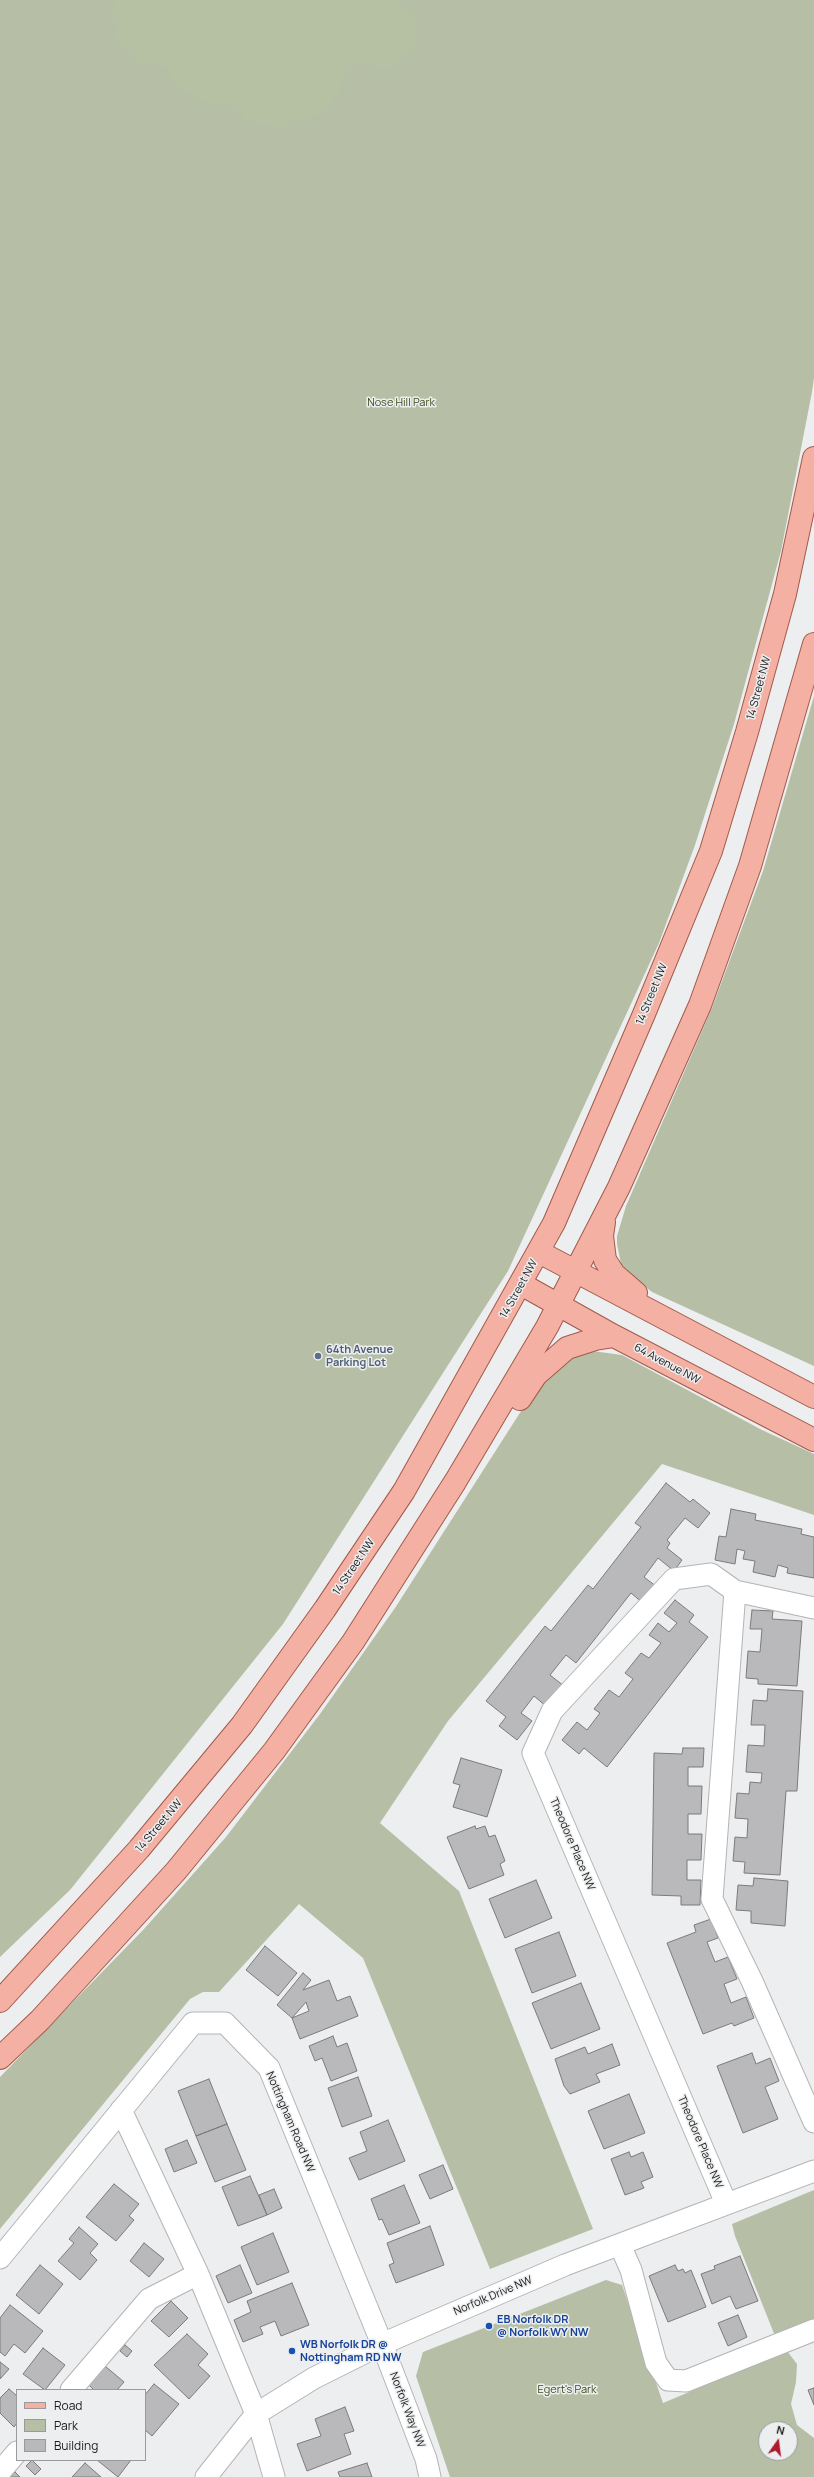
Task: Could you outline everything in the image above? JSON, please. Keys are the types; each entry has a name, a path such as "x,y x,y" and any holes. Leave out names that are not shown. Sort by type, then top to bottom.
{"main road":[{"name":"14 Street NW","path":"0,2001 139,1849 242,1725 325,1609 404,1491 539,1252 563,1205 711,851 747,732 785,594 814,458"},
{"path":"0,2058 40,2020 176,1871 274,1751 353,1642 455,1482 560,1304 604,1218 645,1132 705,991 750,866 814,644"},
{"path":"604,1218 602,1236 605,1260 614,1274 628,1288 682,1327"},
{"path":"539,1252 814,1398"},
{"name":"64 Avenue NW","path":"521,1284 560,1304 614,1336 814,1440"},
{"path":"455,1482 471,1471 536,1375 567,1348 595,1339 614,1336"}],"street":[{"name":"Theodore Place NW","path":"726,2203 533,1753 552,1711 674,1579 711,1574 735,1591"},
{"path":"814,1608 735,1591 712,1899 752,1981 814,2122"},
{"name":"Nottingham Road NW","path":"0,2258 193,2023 225,2023 269,2068 382,2344"},
{"path":"121,2110 198,2274 256,2414 274,2477"},
{"name":"Norfolk Drive NW","path":"206,2477 256,2414 314,2378 382,2344 565,2265 814,2171"},
{"path":"620,2245 631,2270 656,2363 668,2380 686,2381 814,2330"},
{"path":"72,2389 149,2299 198,2274"},
{"name":"Norfolk Way NW","path":"382,2344 426,2459 430,2477"},
{"path":"0,2472 16,2453"}],"green space":[{"name":"Nose Hill Park","path":"0,0 814,0 814,378 781,551 734,724 695,845 659,943 508,1271 283,1624 70,1890 0,1957"},
{"path":"115,0 395,0 415,16 417,43 387,71 369,64 347,66 338,93 323,110 305,121 296,118 281,129 247,120 235,105 207,103 178,88 166,66 140,64 115,39 119,27 112,22"},
{"path":"814,696 814,1366 652,1292 633,1277 621,1264 617,1236 626,1206 712,1008 763,871"},
{"path":"585,1350 622,1355 762,1430 814,1454 814,1515 662,1464 448,1721 380,1823 459,1891 593,2229 490,2269 363,1958 299,1904 219,1992 203,1992 190,1999 0,2229 0,2077 144,1929 226,1837 320,1714 395,1608 532,1394 561,1364"},
{"path":"814,2190 814,2320 775,2336 735,2236 732,2224"},
{"name":"Egert's Park","path":"606,2280 622,2285 663,2403 787,2351 797,2364 796,2382 791,2404 796,2421 758,2421 758,2461 798,2461 798,2426 814,2438 814,2477 450,2477 416,2376 423,2352"}],"building":[{"path":"666,1483 690,1502 693,1499 710,1513 698,1528 685,1518 667,1540 670,1543 667,1548 682,1560 674,1571 658,1558 644,1577 657,1587 644,1604 631,1593 576,1663 566,1655 550,1675 564,1686 547,1707 534,1696 521,1713 532,1721 517,1740 499,1726 506,1717 486,1701 545,1626 551,1631 588,1585 593,1589 641,1527 635,1523"},
{"path":"731,1509 756,1514 755,1520 802,1529 801,1534 814,1537 814,1578 787,1573 788,1568 778,1565 775,1577 753,1572 755,1561 743,1559 745,1551 737,1549 735,1564 715,1560 719,1536 726,1537"},
{"path":"675,1600 694,1615 689,1622 708,1637 607,1767 584,1748 579,1754 562,1740 577,1722 587,1730 600,1713 594,1709 609,1690 619,1697 633,1679 625,1673 641,1653 649,1658 661,1643 649,1635 658,1623 669,1632 677,1623 664,1613"},
{"path":"752,1610 773,1611 772,1619 802,1621 797,1686 758,1684 758,1679 746,1678 748,1651 760,1652 762,1629 750,1629"},
{"path":"768,1689 803,1691 797,1791 786,1791 780,1875 744,1873 745,1862 733,1861 735,1837 747,1838 748,1819 735,1818 737,1793 749,1794 750,1782 761,1783 762,1773 746,1772 748,1745 764,1746 765,1725 751,1725 753,1700 767,1701"},
{"path":"683,1748 704,1748 703,1767 688,1767 688,1786 702,1786 701,1814 688,1814 688,1834 702,1834 701,1860 687,1860 687,1880 701,1880 700,1905 681,1905 681,1896 652,1895 654,1753 682,1754"},
{"path":"461,1758 502,1770 487,1817 453,1807 460,1785 453,1783"},
{"path":"475,1826 476,1829 485,1826 489,1837 495,1835 505,1861 500,1864 504,1875 469,1889 447,1837"},
{"path":"754,1878 788,1881 785,1926 751,1923 751,1911 736,1910 738,1885 753,1886"},
{"path":"536,1880 552,1918 505,1938 489,1899"},
{"path":"711,1919 718,1938 707,1942 715,1962 728,1957 737,1979 724,1984 731,2003 746,1997 754,2018 734,2026 732,2023 703,2034 667,1943 696,1932 694,1925"},
{"path":"559,1932 576,1976 532,1993 515,1949"},
{"path":"265,1946 297,1973 278,1996 246,1970"},
{"path":"303,1973 311,1980 303,1990 329,1980 337,2001 350,1996 358,2016 300,2039 292,2018 277,2005","holes":["306,2002 309,2011 292,2018"]},
{"path":"581,1983 600,2029 551,2049 532,2003"},
{"path":"333,2036 337,2047 347,2043 357,2071 331,2081 322,2058 315,2061 309,2046"},
{"path":"612,2044 620,2065 596,2074 600,2082 570,2094 564,2086 555,2059 585,2047 588,2054"},
{"path":"752,2053 756,2064 770,2058 779,2081 765,2087 778,2119 743,2133 717,2066"},
{"path":"358,2077 372,2116 342,2127 328,2088"},
{"path":"209,2079 227,2124 196,2136 178,2091"},
{"path":"629,2094 645,2133 604,2149 588,2111"},
{"path":"388,2120 405,2161 359,2180 349,2158 367,2151 360,2132"},
{"path":"227,2124 246,2170 215,2182 196,2136"},
{"path":"187,2140 197,2163 174,2172 165,2149"},
{"path":"629,2152 631,2157 643,2152 653,2177 641,2182 644,2188 625,2195 611,2159"},
{"path":"443,2165 453,2189 430,2199 419,2175"},
{"path":"250,2176 267,2215 238,2226 222,2187"},
{"path":"114,2184 139,2204 129,2216 134,2220 116,2241 86,2217"},
{"path":"404,2185 420,2223 389,2235 382,2219 379,2220 371,2199"},
{"path":"274,2189 282,2208 267,2215 259,2195"},
{"path":"430,2226 444,2265 396,2283 389,2265 394,2263 387,2243"},
{"path":"79,2227 98,2244 90,2253 97,2260 80,2280 58,2261 74,2243 69,2239"},
{"path":"273,2233 289,2272 257,2285 241,2247"},
{"path":"144,2243 164,2259 149,2277 130,2261"},
{"path":"740,2256 758,2301 736,2309 730,2296 712,2304 701,2274 715,2269 714,2266"},
{"path":"40,2265 63,2284 39,2314 16,2295"},
{"path":"240,2265 252,2293 228,2303 216,2276"},
{"path":"675,2265 678,2271 683,2269 685,2273 691,2270 706,2307 668,2322 649,2276"},
{"path":"292,2283 309,2325 281,2336 275,2321 260,2327 263,2334 243,2342 234,2320 251,2312 247,2301"},
{"path":"171,2301 188,2318 169,2337 151,2321"},
{"path":"10,2305 43,2331 25,2353 14,2344 5,2356 0,2352 0,2318"},
{"path":"738,2315 747,2337 728,2346 718,2323"},
{"path":"187,2334 208,2354 198,2365 210,2376 189,2399 154,2365"},
{"path":"125,2345 132,2351 127,2357 120,2351"},
{"path":"43,2348 65,2365 46,2389 23,2374"},
{"path":"0,2362 9,2369 0,2379"},
{"path":"105,2366 124,2382 118,2389 93,2389 89,2385"},
{"path":"154,2384 179,2404 152,2436 146,2431 146,2394"},
{"path":"814,2388 814,2405 808,2390"},
{"path":"9,2389 16,2395 16,2424 14,2427 0,2413 0,2398"},
{"path":"345,2407 354,2431 344,2434 351,2454 307,2471 297,2444 321,2436 315,2419"},
{"path":"33,2461 41,2469 35,2475 26,2466"},
{"path":"98,2461 130,2461 118,2477"},
{"path":"85,2463 101,2477 72,2477"},
{"path":"367,2463 372,2477 340,2477 338,2472"},
{"path":"15,2472 20,2477 10,2477"}],"place":[{"name":"64th Avenue Parking Lot","path":"318,1356"},
{"name":"EB Norfolk DR @ Norfolk WY NW","path":"489,2326"},
{"name":"WB Norfolk DR @ Nottingham RD NW","path":"292,2351"}]}
